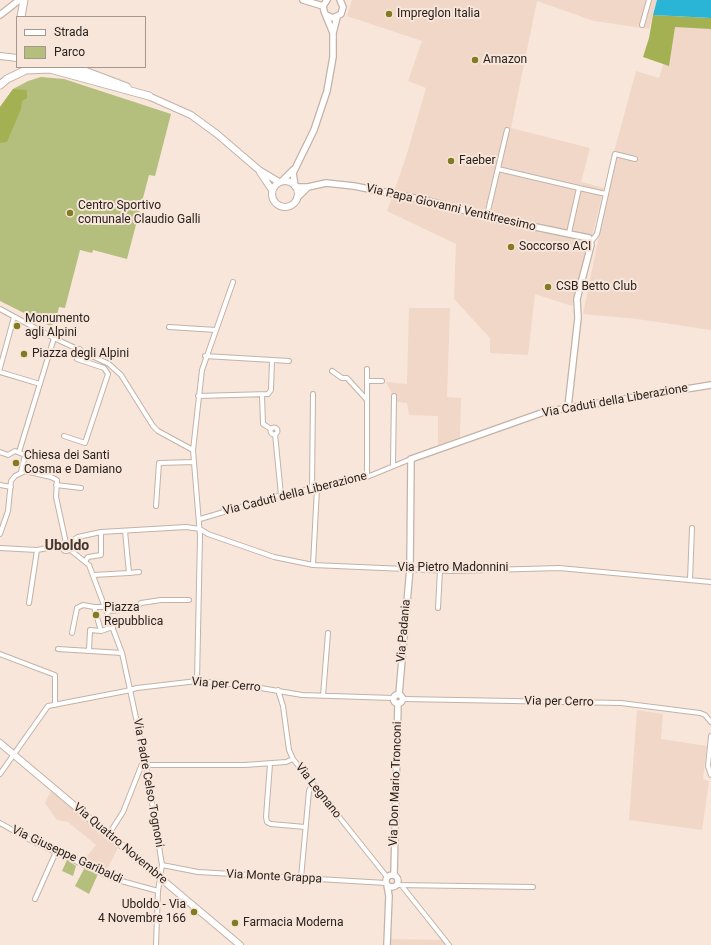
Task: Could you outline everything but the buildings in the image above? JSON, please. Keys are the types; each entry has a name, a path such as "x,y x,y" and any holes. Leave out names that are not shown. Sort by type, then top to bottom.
{"highway":[{"path":"21,16 22,2"},
{"path":"77,68 149,96"},
{"path":"0,85 7,79 26,70 50,69 149,96"}],"main road":[{"path":"0,56 16,58"},
{"path":"64,68 149,96 180,109 201,121 259,170 281,181 291,182 296,187 297,198 291,205 280,206 273,199 272,190 259,170"},
{"path":"272,190 281,181"},
{"name":"Via Quattro Novembre","path":"0,742 240,945"}],"street":[{"path":"303,0 323,6"},
{"path":"326,0 323,6 333,33"},
{"path":"296,187 293,176 314,130 326,94 336,17 343,11 340,0"},
{"path":"642,25 649,0"},
{"path":"0,15 22,2"},
{"path":"326,14 329,17 336,17"},
{"path":"487,215 507,130"},
{"path":"568,407 578,318 577,299 591,242 597,234 616,154 635,159"},
{"path":"281,181 288,177 296,167"},
{"path":"498,169 606,194"},
{"name":"Via Papa Giovanni Ventitreesimo","path":"296,187 308,187 326,183 343,184 487,215 496,219 587,237 591,242"},
{"path":"297,198 308,187"},
{"path":"569,234 579,188"},
{"path":"198,680 201,582 200,519 193,450 198,396 205,356 233,282"},
{"path":"0,309 54,338 102,359 113,366 126,382 153,426 163,434 193,450"},
{"path":"0,368 14,317"},
{"path":"168,326 216,330"},
{"path":"19,452 54,338"},
{"path":"64,436 85,442 108,374 104,368 77,359 80,349"},
{"path":"205,356 289,361"},
{"path":"198,396 268,394 271,391 272,360"},
{"path":"367,477 368,368"},
{"path":"332,371 342,378 347,378 367,400"},
{"path":"0,372 40,384"},
{"path":"368,380 382,381"},
{"name":"Via Caduti della Liberazione","path":"200,519 281,495 367,477 411,458 413,454 417,452 429,451 544,412 711,385"},
{"path":"312,489 313,394"},
{"path":"262,395 263,424 271,430 272,434 275,434 281,495"},
{"path":"393,465 394,396"},
{"path":"0,452 8,456 13,451 19,452 25,457 21,472 12,478 8,512 0,534"},
{"name":"Via Padania","path":"398,698 410,568 411,458"},
{"path":"156,506 159,463 194,462"},
{"path":"21,472 51,477 57,480 58,513 69,549"},
{"path":"56,485 81,488"},
{"path":"0,486 10,487"},
{"path":"313,565 317,488"},
{"path":"62,547 78,537 101,532 186,527 200,529"},
{"path":"690,580 692,528"},
{"name":"Via Pietro Madonnini","path":"200,529 208,534 256,551 313,565 440,570 559,568 711,582"},
{"path":"126,531 129,573"},
{"path":"0,548 37,550 62,547 65,550 69,549 86,560 88,557 101,555 101,532"},
{"path":"29,603 37,550"},
{"name":"Via Padre Celso Tognoni","path":"86,560 122,653 145,758 162,865 159,877 156,945"},
{"path":"438,608 440,570"},
{"path":"93,575 139,572"},
{"path":"107,612 135,609 141,604 161,600 189,600"},
{"path":"72,632 77,608 83,605 105,607"},
{"path":"94,607 101,631"},
{"path":"89,651 90,630 101,631 113,627"},
{"path":"322,696 328,633"},
{"path":"58,649 122,653"},
{"path":"0,654 55,675 55,705 48,706 13,753 0,774"},
{"name":"Via per Cerro","path":"55,705 130,690 198,680 278,690 302,695 621,703 700,713 705,715 711,722"},
{"name":"Via Legnano","path":"278,690 283,706 289,750 293,759 312,785 392,882 449,945"},
{"name":"Via Don Mario Tronconi","path":"387,945 389,896 393,865 398,698"},
{"path":"711,736 708,766 711,775"},
{"path":"110,834 122,812 145,758"},
{"path":"146,765 270,764 286,762 293,759"},
{"path":"270,764 266,820 271,824 305,827"},
{"path":"301,878 308,791 312,785"},
{"name":"Via Giuseppe Garibaldi","path":"0,824 114,879 158,891"},
{"path":"35,899 56,852"},
{"name":"Via Monte Grappa","path":"162,865 198,872 301,878 533,886"}],"shaded area":[{"path":"352,0 657,0 649,29 594,21 537,1 511,128 590,148 581,182 604,188 592,237 572,306 535,294 528,355 490,353 490,338 454,299 456,244 387,211 406,157 426,88 408,81 422,41 347,16"},
{"path":"675,25 711,28 711,330 637,319 583,314 609,187 605,185 636,71 659,78"},
{"path":"409,308 450,308 447,397 461,398 460,437 438,445 438,416 409,415 407,403 396,402 386,382 407,384"},
{"path":"637,710 663,714 661,739 707,746 703,779 709,781 702,830 629,820"},
{"path":"52,789 119,846 105,873 82,862 96,845 68,822 57,820 45,803"},
{"path":"391,939 442,940 445,945 391,945"}],"green space":[{"path":"653,15 711,18 711,29 675,27 669,66 643,57 649,38"},
{"name":"Centro Sportivo comunale Claudio Galli","path":"41,77 64,79 171,114 155,176 149,175 127,259 93,250 92,253 80,250 65,308 59,307 55,323 50,326 0,301 0,107 13,89 28,81"},
{"path":"13,89 27,90 27,98 22,101 21,109 7,142 0,143 0,107"},
{"path":"67,860 76,866 73,876 62,871"},
{"path":"84,869 98,874 89,894 75,886"}],"water":[{"path":"657,0 711,0 711,18 653,15"}],"place":[{"name":"Impreglon Italia","path":"389,14"},
{"name":"Amazon","path":"475,60"},
{"name":"Faeber","path":"451,161"},
{"name":"Centro Sportivo comunale Claudio Galli","path":"70,213"},
{"name":"Soccorso ACI","path":"511,247"},
{"name":"CSB Betto Club","path":"548,287"},
{"name":"Monumento agli Alpini","path":"17,326"},
{"name":"Piazza degli Alpini","path":"24,354"},
{"name":"Chiesa dei Santi Cosma e Damiano","path":"16,463"},
{"name":"Piazza Repubblica","path":"96,615"},
{"name":"Uboldo - Via 4 Novembre 166","path":"194,912"},
{"name":"Farmacia Moderna","path":"235,923"}],"district":[{"name":"Uboldo","path":"67,546"}]}
